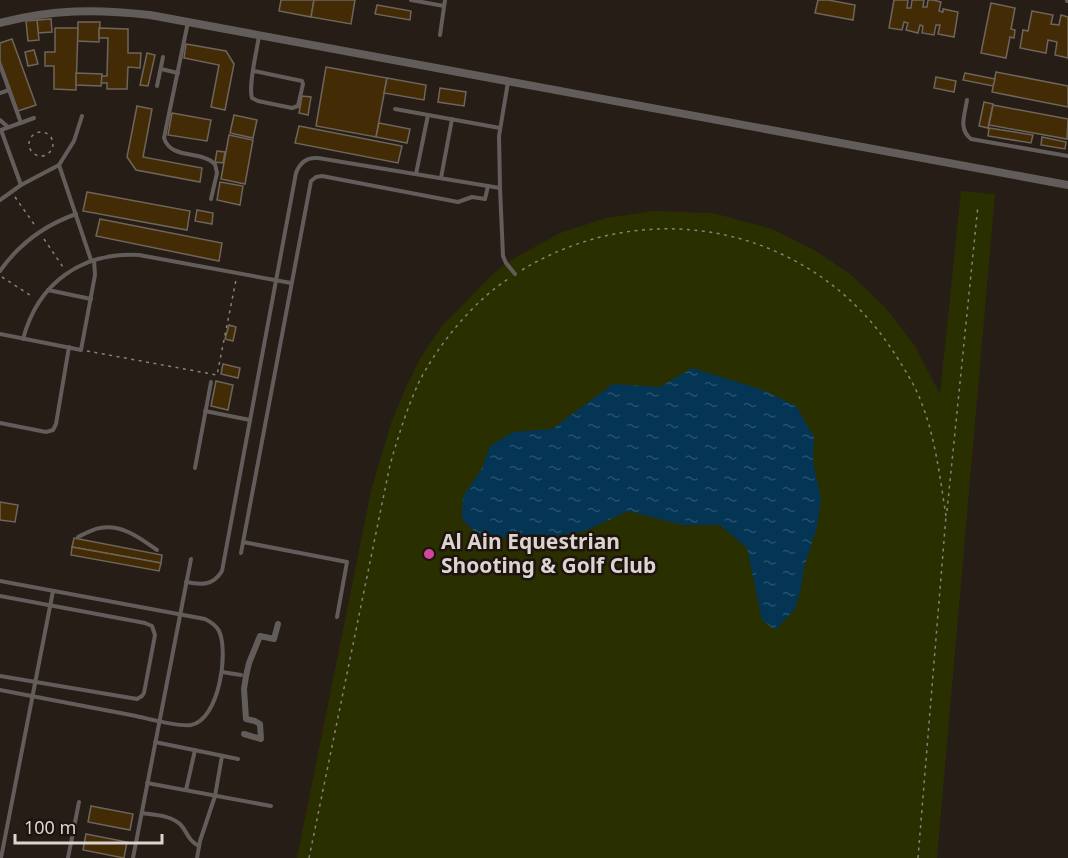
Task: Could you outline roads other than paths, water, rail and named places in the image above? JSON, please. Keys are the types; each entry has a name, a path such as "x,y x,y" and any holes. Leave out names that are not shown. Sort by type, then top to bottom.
{"street":[{"path":"0,23 35,15 82,10 127,12 1068,185"},
{"path":"244,734 261,739 261,724 246,719 244,689 249,663 260,636 274,639 278,624"}],"lane":[{"path":"411,0 444,6"},
{"path":"440,35 445,0"},
{"path":"188,22 164,138 174,151 206,158 213,162 217,173 212,199"},
{"path":"254,71 300,79 303,84 298,106 292,108 255,100 250,92 259,35"},
{"path":"157,86 163,57"},
{"path":"0,65 21,123"},
{"path":"160,69 178,73"},
{"path":"508,81 500,128 500,188 503,256 515,274"},
{"path":"0,93 9,90"},
{"path":"968,100 963,127 971,139 1068,156"},
{"path":"395,109 500,128"},
{"path":"416,174 428,115"},
{"path":"0,200 21,185 58,165 74,141 82,116"},
{"path":"21,185 0,130 34,118"},
{"path":"441,178 452,119"},
{"path":"0,120 8,127"},
{"path":"186,582 206,584 216,580 222,571 296,173 302,163 307,159 318,159 500,188"},
{"path":"0,334 81,350 95,275 93,260 58,165"},
{"path":"241,553 310,184 316,177 322,176 458,201 472,197 485,200 488,186"},
{"path":"0,273 17,251 33,236 76,214"},
{"path":"23,339 29,319 47,290 67,273 93,260 113,255 139,255 291,283"},
{"path":"47,290 91,299"},
{"path":"0,423 46,432 53,430 56,424 69,347"},
{"path":"195,468 211,382"},
{"path":"205,411 250,420"},
{"path":"78,537 95,529 109,528 133,534 157,550"},
{"path":"243,542 347,562 337,617"},
{"path":"133,858 191,559"},
{"path":"0,581 205,619 217,627 222,646 222,672 213,701 204,718 192,725 0,690"},
{"path":"1,858 53,591"},
{"path":"0,596 146,623 152,626 155,635 144,693 140,698 134,700 0,676"},
{"path":"222,672 246,676"},
{"path":"155,742 238,759"},
{"path":"186,790 195,750"},
{"path":"197,858 215,796 222,756"},
{"path":"147,783 271,806"},
{"path":"68,858 79,802"},
{"path":"142,813 174,820 183,827 191,841 199,846"}],"water":[{"path":"692,368 763,390 796,406 814,437 813,462 821,499 817,527 804,567 795,609 775,630 762,620 747,548 720,525 682,525 628,511 585,531 545,538 480,537 462,519 463,497 482,468 490,446 513,432 552,429 613,384 660,387"}],"place":[{"name":"Al Ain Equestrian Shooting & Golf Club","path":"429,554"}]}
